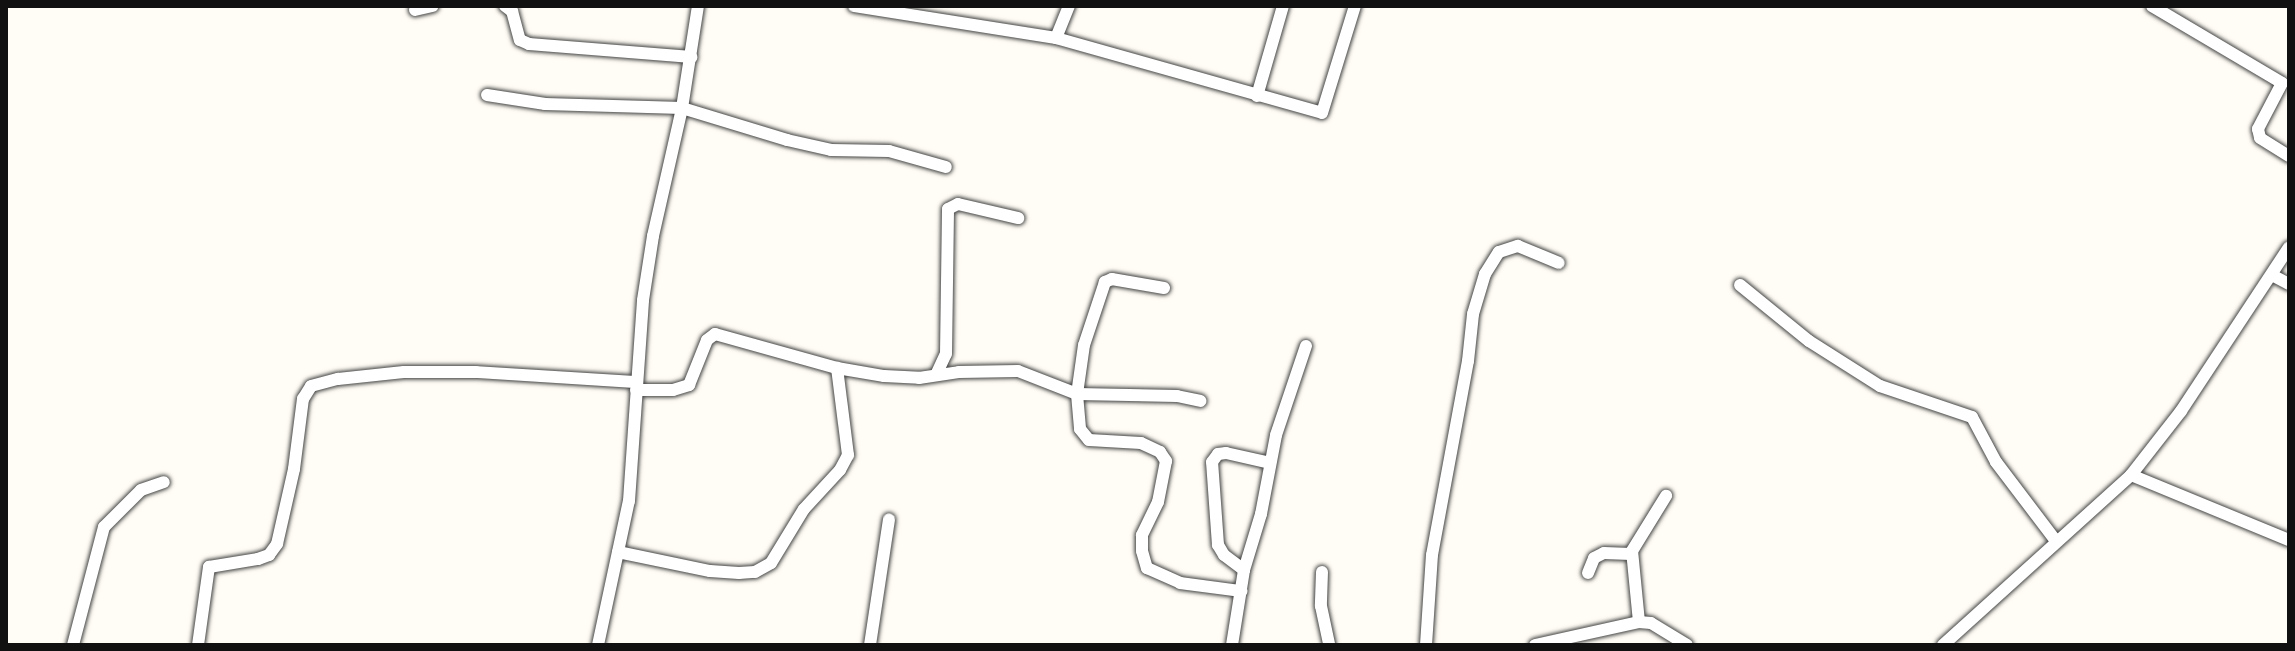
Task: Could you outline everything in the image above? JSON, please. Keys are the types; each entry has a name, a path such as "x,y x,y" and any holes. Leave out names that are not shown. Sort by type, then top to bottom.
{"street":[{"path":"415,10 433,6"},
{"path":"505,6 512,11 520,40 529,44 691,57"},
{"path":"598,645 629,501 637,386 653,236 682,108 698,6"},
{"path":"854,6 1056,38 1322,113 1355,6"},
{"path":"1056,38 1069,6"},
{"path":"1257,96 1283,6"},
{"path":"2152,6 2282,83 2258,129 2260,138 2289,156"},
{"path":"487,95 545,104 682,108 831,150 889,151 946,167"},
{"path":"936,375 946,354 948,209 958,204 1018,218"},
{"path":"1426,645 1432,555 1468,361 1473,314 1485,274 1499,252 1518,246 1559,263"},
{"path":"1943,645 2131,475 2181,411 2289,247"},
{"path":"2272,275 2289,284"},
{"path":"1164,288 1112,279 1105,282 1084,345 1077,394 1085,438 1141,443 1160,452 1166,461 1158,502 1142,535 1147,568 1180,583 1241,591"},
{"path":"1740,285 1809,341 1880,386 1972,417 1996,462 2056,541"},
{"path":"198,645 209,567 258,559 269,555 277,544 294,469 302,403 306,390 315,384 364,375 436,372 673,390 689,385 707,340 715,334 837,368 903,378 1018,371 1077,394 1177,396 1200,401"},
{"path":"1232,645 1244,570 1261,514 1270,463 1306,346"},
{"path":"618,552 725,572 755,572 771,563 804,509 840,470 848,455 837,368"},
{"path":"1244,570 1224,555 1218,545 1212,462 1218,454 1226,453 1270,463"},
{"path":"2131,475 2289,540"},
{"path":"73,645 104,527 141,490 164,482"},
{"path":"1639,622 1631,554 1666,496"},
{"path":"870,645 889,519"},
{"path":"1588,573 1594,558 1604,553 1631,554"},
{"path":"1322,572 1321,606 1329,645"},
{"path":"1535,645 1639,622 1651,623 1687,645"}]}
